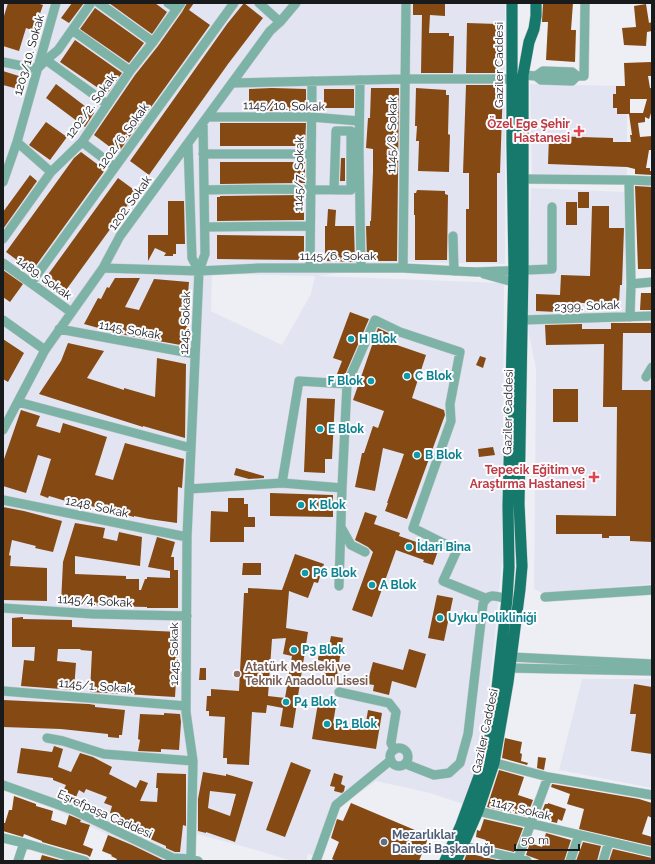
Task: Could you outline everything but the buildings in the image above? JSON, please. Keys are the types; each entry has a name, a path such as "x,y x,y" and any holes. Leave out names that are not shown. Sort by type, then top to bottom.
{"main road":[{"name":"Gaziler Caddesi","path":"506,664 513,282 519,270 523,179 518,77 512,3"},
{"name":"Gaziler Caddesi","path":"456,861 478,811 490,761 522,566 519,504 523,320 519,270 518,77 534,29 536,3"},
{"path":"506,664 512,594 508,579"},
{"name":"Gaziler Caddesi","path":"445,861 490,761"}],"street":[{"name":"1203/10. Sokak","path":"3,182 6,162 17,142 56,3"},
{"path":"3,62 37,69 58,50 91,3"},
{"path":"99,3 153,42"},
{"path":"168,3 179,6"},
{"name":"1202/6. Sokak","path":"31,284 234,3"},
{"path":"259,3 280,22"},
{"name":"1202. Sokak","path":"3,430 45,350 102,268 120,236 270,31 280,22 296,3"},
{"name":"1145/8. Sokak","path":"403,268 406,3"},
{"path":"232,83 536,76 542,80 572,81 577,76 584,76 585,3"},
{"name":"1202/2. Sokak","path":"3,239 52,172 82,142 130,71 179,6"},
{"path":"72,30 130,71"},
{"path":"46,60 107,104"},
{"path":"360,80 361,268"},
{"name":"1145/7. Sokak","path":"310,268 312,81"},
{"name":"1145/10. Sokak","path":"205,120 312,117 360,120"},
{"path":"198,270 205,254 203,154 205,120"},
{"path":"204,190 311,189 334,190 351,190 351,131 336,131 334,190"},
{"path":"17,142 52,172"},
{"path":"82,142 115,167"},
{"path":"188,143 192,258 198,270"},
{"path":"203,154 311,154"},
{"path":"523,179 652,181"},
{"path":"629,180 632,284 630,316"},
{"name":"1145/6. Sokak","path":"102,268 198,270 259,268 403,268 477,272 552,269 552,207"},
{"path":"205,227 310,226"},
{"path":"453,236 454,271"},
{"name":"1489. Sokak","path":"3,263 71,312"},
{"name":"1245. Sokak","path":"194,860 193,761 186,706 187,537 196,354 198,270"},
{"name":"1145/6. Sokak","path":"477,272 513,282"},
{"path":"632,284 652,282"},
{"name":"2399. Sokak","path":"523,320 652,316"},
{"path":"3,320 45,350"},
{"path":"339,586 347,384 375,320 400,332 460,352 450,404 451,421 413,528 457,550 443,581 485,598 494,596 507,598"},
{"name":"1145. Sokak","path":"59,329 196,354"},
{"path":"646,377 652,367"},
{"path":"282,483 299,380 347,384"},
{"path":"18,402 191,448"},
{"path":"3,408 12,412"},
{"path":"189,489 282,483 342,488"},
{"name":"1248. Sokak","path":"3,500 187,537"},
{"path":"341,528 351,545 365,552"},
{"path":"545,597 652,590"},
{"path":"406,764 408,758 405,750 399,748 390,754 390,760 397,766 406,764 434,776 449,773 460,763 468,734 483,604 485,598"},
{"name":"1145/4. Sokak","path":"3,608 93,614 187,616"},
{"path":"506,664 652,664"},
{"path":"506,664 652,671"},
{"name":"1145/1. Sokak","path":"3,690 143,699 186,706"},
{"path":"339,692 389,703 396,712 391,743 394,750"},
{"path":"47,738 63,741 104,754 193,761"},
{"path":"316,861 336,805 390,760"},
{"path":"490,761 548,777 652,795"},
{"path":"517,860 548,777"},
{"name":"Eşrefpaşa Caddesi","path":"3,785 73,810 173,858 194,860"},
{"name":"1147. Sokak","path":"478,811 652,852"},
{"path":"570,861 579,835"},
{"path":"3,838 85,861"},
{"path":"603,861 609,842"},
{"path":"18,861 24,844"},
{"path":"463,846 517,860 527,861"}],"shaded area":[{"path":"3,3 505,3 505,264 411,262 318,276 504,283 502,561 486,713 466,805 430,793 376,781 339,808 321,858 308,854 306,861 292,861 197,834 190,861 162,861 40,802 3,791","holes":["212,274 315,276 311,294 282,345 211,311"]},
{"name":"Özel Ege Şehir Hastanesi","path":"530,84 627,86 627,177 532,176"},
{"path":"531,188 625,192 625,314 527,315"},
{"name":"Tepecik Eğitim ve Araştırma Hastanesi","path":"652,322 652,584 542,593 534,589 536,369 527,324"},
{"path":"582,679 652,679 652,788 559,770"}],"place":[{"name":"Özel Ege Şehir Hastanesi","path":"579,131"},
{"name":"H Blok","path":"351,339"},
{"name":"C Blok","path":"407,376"},
{"name":"F Blok","path":"371,381"},
{"name":"E Blok","path":"320,429"},
{"name":"B Blok","path":"417,455"},
{"name":"Tepecik Eğitim ve Araştırma Hastanesi","path":"594,477"},
{"name":"K Blok","path":"301,505"},
{"name":"İdari Bina","path":"409,547"},
{"name":"P6 Blok","path":"305,573"},
{"name":"A Blok","path":"372,585"},
{"name":"Uyku Polikliniği","path":"440,618"},
{"name":"P3 Blok","path":"294,650"},
{"name":"Atatürk Mesleki ve Teknik Anadolu Lisesi","path":"237,674"},
{"name":"P4 Blok","path":"286,702"},
{"name":"P1 Blok","path":"327,724"},
{"name":"Mezarlıklar Dairesi Başkanlığı","path":"384,842"}]}
